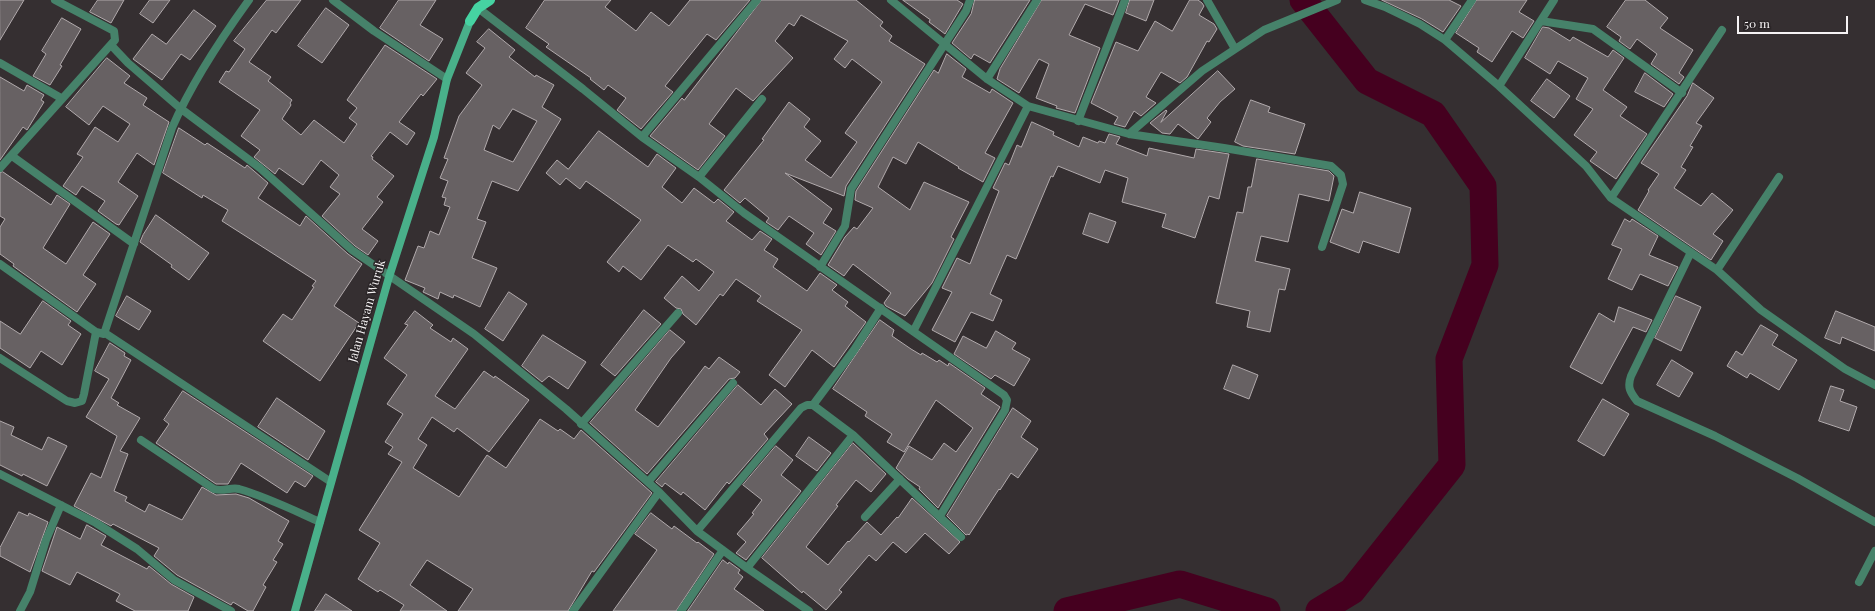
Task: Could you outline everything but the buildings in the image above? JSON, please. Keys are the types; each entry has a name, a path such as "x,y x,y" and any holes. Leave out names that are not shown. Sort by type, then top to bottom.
{"main road":[{"path":"470,21 478,8 490,0"},
{"name":"Jalan Hayam Wuruk","path":"295,611 389,277 434,137 447,80 470,21"}],"street":[{"path":"1,163 12,156 61,98 115,40 114,31 55,0"},
{"path":"0,358 67,401 75,404 82,401 101,332 134,244 180,108 205,65 249,0"},
{"path":"333,0 374,31 447,80"},
{"path":"642,137 757,0"},
{"path":"891,0 943,44 961,56 987,79 1028,106 1078,121 1130,134 1330,166 1341,175 1343,184 1322,246"},
{"path":"820,267 845,226 851,189 943,44 966,11 970,0"},
{"path":"987,79 1037,0"},
{"path":"1078,121 1125,0"},
{"path":"1207,0 1235,49"},
{"path":"1130,134 1192,78 1264,30 1337,0"},
{"path":"1365,0 1387,4 1445,40 1499,86 1586,166 1611,198 1644,222 1692,252 1717,270 1761,310 1845,369 1875,385"},
{"path":"1445,40 1472,0"},
{"path":"1499,86 1554,0"},
{"path":"478,8 583,88 642,137 699,177 744,213 820,267 914,330 1004,395 1007,400 1005,410 940,516"},
{"path":"1541,21 1593,29 1682,93"},
{"path":"1611,198 1682,93 1722,30"},
{"path":"111,45 128,63 180,108 260,168 352,250 389,277 474,334 566,409 581,424 648,482 697,531 809,611"},
{"path":"0,63 61,98"},
{"path":"699,177 762,99"},
{"path":"914,330 1028,106"},
{"path":"12,156 134,244"},
{"path":"1717,270 1779,177"},
{"path":"1692,252 1631,376 1628,385 1630,392 1637,401 1714,436 1797,478 1875,522"},
{"path":"0,264 101,332 331,482"},
{"path":"813,405 854,350 881,308"},
{"path":"581,424 678,313"},
{"path":"648,482 733,383"},
{"path":"697,531 801,408 807,405 813,405 853,435 961,536"},
{"path":"747,568 853,435"},
{"path":"141,440 214,489 222,490 236,488 251,492 320,522"},
{"path":"0,474 96,523 137,549 174,580 231,611"},
{"path":"865,517 900,479"},
{"path":"573,611 658,492"},
{"path":"20,611 30,592 46,540 61,504"},
{"path":"681,611 723,550"},
{"path":"1859,582 1875,552"}],"waterway":[{"path":"1303,0 1367,81 1433,114 1483,186 1485,265 1449,359 1452,465 1352,591 1319,611"},
{"path":"1067,611 1180,584 1267,611"}]}
